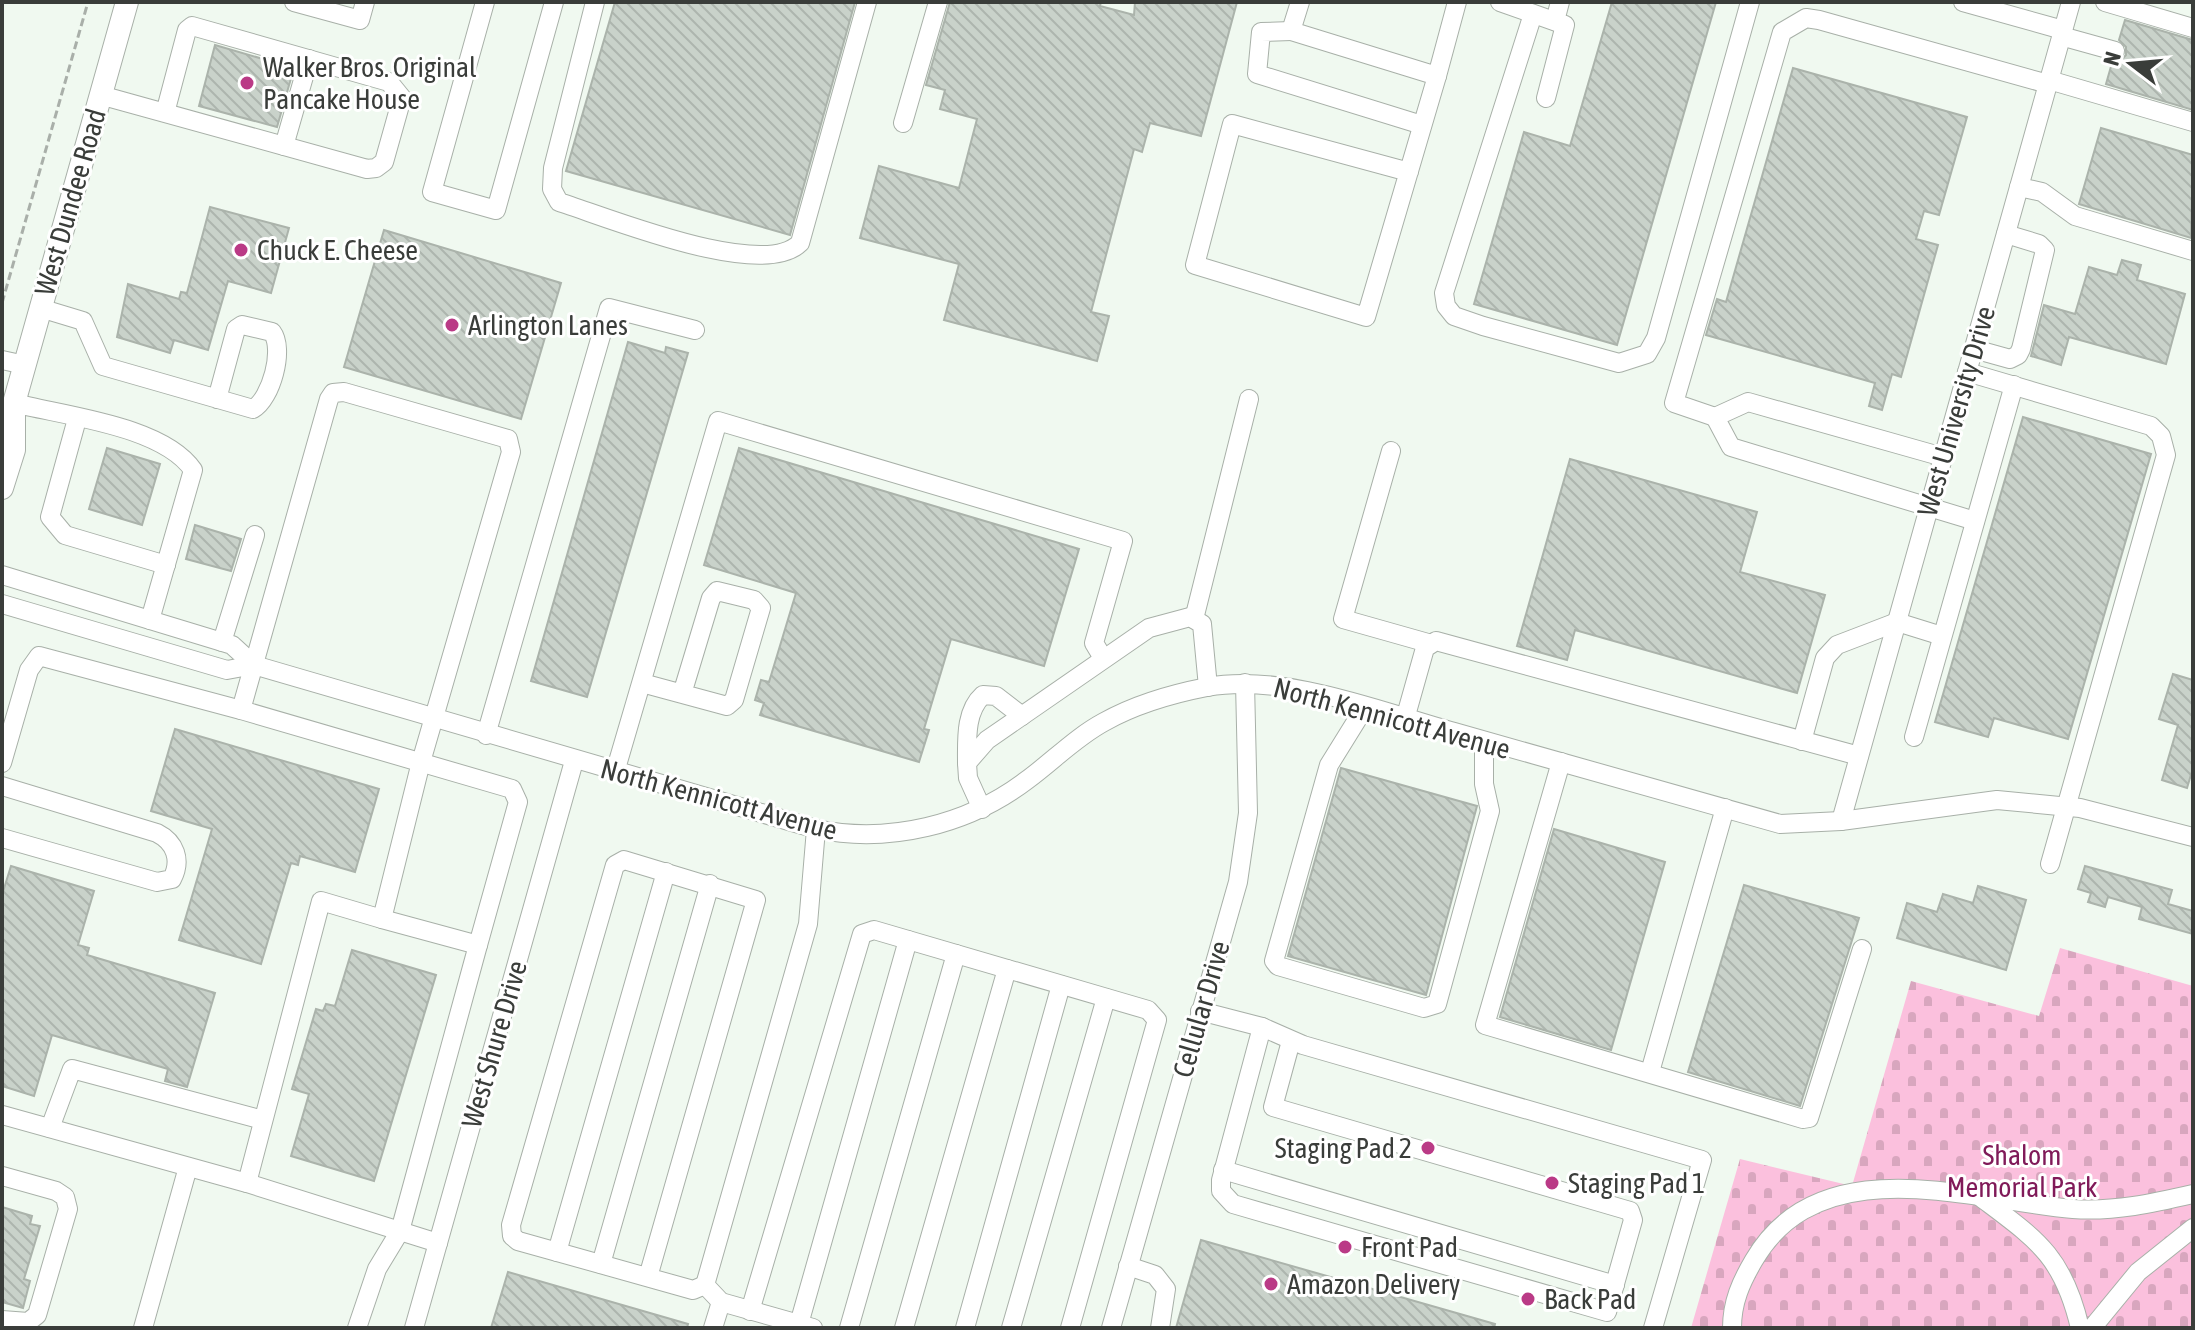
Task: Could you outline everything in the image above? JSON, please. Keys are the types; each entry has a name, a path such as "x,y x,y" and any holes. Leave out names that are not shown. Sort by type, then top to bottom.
{"main road":[{"name":"West Dundee Road","path":"2,488 14,450 8,410 25,365 127,2"}],"street":[{"path":"294,2 360,20 365,2"},
{"path":"485,2 432,192 496,210 554,2"},
{"path":"595,2 566,106 552,189 559,202 734,255 778,254 800,243 867,2"},
{"path":"903,123 938,2"},
{"path":"1291,31 1300,2"},
{"path":"1409,172 1232,124 1195,265 1366,317 1409,172 1422,125 1437,76 1457,2"},
{"path":"1500,2 1565,25 1546,98"},
{"path":"1555,21 1560,2"},
{"path":"1533,14 1444,293 1446,306 1454,316 1483,326 1619,363 1647,354 1656,338 1750,2"},
{"path":"1963,2 2011,8 2062,33 2115,51"},
{"name":"West University Drive","path":"1841,821 2071,2"},
{"path":"2105,2 2193,28"},
{"path":"1975,521 1731,447 1715,417 1674,403 1777,40 1793,23 1806,18 1819,20 2193,122"},
{"path":"100,95 367,169 376,168 384,162 402,98 398,89 389,82 192,26 187,30 165,113"},
{"path":"1422,125 1257,74 1261,32 1291,31 1437,76"},
{"path":"284,146 309,59"},
{"path":"2019,187 2042,192 2075,216 2193,251"},
{"path":"1974,349 2010,359 2018,355 2021,349 2045,250 2039,244 2006,234"},
{"path":"40,308 83,321 103,366 217,399 253,409 265,400 279,349 272,332 242,325 236,329 217,399"},
{"path":"486,735 609,308 695,330"},
{"path":"2,360 25,365"},
{"path":"1967,372 2151,426 2161,436 2166,455 2050,864"},
{"path":"1914,737 2014,385"},
{"path":"241,710 333,393 344,392 508,439 511,452 421,762 382,919"},
{"path":"1194,619 1249,399"},
{"path":"1715,417 1748,402 1943,457"},
{"path":"8,410 77,419 154,439 181,454 193,470 150,620"},
{"path":"77,419 50,517 53,524 65,535 166,565"},
{"path":"615,772 718,421 1123,541 1094,643 1103,658"},
{"path":"1391,451 1343,619 1428,643 1452,643 1859,756"},
{"path":"222,642 255,535"},
{"name":"North Kennicott Avenue","path":"2,575 232,645 254,665 574,761 816,829 844,834 896,832 936,825 982,809 1025,783 1104,722 1151,701 1208,687 1245,683 1284,687 1365,707 1780,824 1841,821 1997,800 2065,807 2193,837"},
{"path":"642,683 682,694 727,706 734,700 761,608 754,600 717,591 711,598 682,694"},
{"name":"North Kennicott Avenue","path":"2,604 227,670 254,665"},
{"path":"967,763 987,740 1149,628 1194,619 1202,624 1208,687"},
{"path":"1802,741 1825,658 1837,645 1851,637 1897,622 1942,636"},
{"path":"1405,719 1428,643"},
{"path":"2,763 29,670 39,656 241,710 512,789 515,793 518,802 400,1231 377,1269 357,1328"},
{"name":"Cellular Drive","path":"1111,1328 1238,882 1247,833 1245,683"},
{"path":"982,809 968,778 966,735 974,703 983,695 996,696 1022,716"},
{"path":"1365,707 1329,765 1274,961 1278,966 1424,1008 1437,1004 1490,811 1484,784 1484,741"},
{"name":"West Shure Drive","path":"414,1328 574,761"},
{"path":"1561,762 1485,1025 1650,1072 1683,1086 1803,1119 1809,1118 1862,949"},
{"path":"2,786 157,833 167,838 178,855 178,869 172,879 157,882 2,838"},
{"path":"1650,1072 1725,808"},
{"path":"705,1285 808,924 816,829"},
{"path":"648,1277 756,900 624,860 615,865 511,1225 512,1236 518,1241 693,1290 705,1285"},
{"path":"557,1252 666,872"},
{"path":"601,1264 710,884"},
{"path":"247,1183 321,901 478,945"},
{"path":"750,1311 862,934 874,930 1148,1010 1157,1020 1070,1328"},
{"path":"705,1285 721,1302 806,1326 908,940"},
{"path":"849,1328 956,954"},
{"path":"904,1328 1007,969"},
{"path":"965,1328 1061,985"},
{"path":"1011,1328 1106,998"},
{"path":"1200,1011 1262,1027 1291,1041 1702,1160 1653,1328"},
{"path":"1262,1027 1223,1170 1221,1191 1233,1204 1607,1312 1633,1220 1630,1211 1273,1107 1291,1041"},
{"path":"50,1128 72,1069 263,1120"},
{"path":"2,1115 247,1183 438,1243"},
{"path":"143,1328 188,1167"},
{"path":"1223,1170 1615,1285"},
{"path":"2,1176 56,1191 65,1197 68,1209 37,1315 28,1322 2,1320"},
{"path":"1732,1328 1738,1288 1765,1241 1800,1212 1848,1194 1894,1188 1977,1194 2074,1209 2140,1207 2193,1194"},
{"path":"1977,1194 2048,1250 2072,1291 2080,1328"},
{"path":"2092,1328 2138,1272 2193,1228"},
{"path":"1453,1268 1461,1240"},
{"path":"1128,1266 1155,1275 1166,1289 1160,1328"},
{"path":"713,1328 721,1302"}],"path":[{"path":"2,303 88,2"}],"green space":[{"name":"Shalom Memorial Park","path":"2060,948 2193,986 2193,1328 1691,1328 1740,1159 1852,1186 1911,981 2039,1016"}],"building":[{"path":"615,2 855,2 790,235 566,171"},
{"path":"950,2 1101,2 1100,6 1134,15 1135,2 1237,2 1201,136 1150,123 1142,152 1134,149 1091,312 1109,316 1097,361 944,320 959,264 860,238 879,166 959,188 977,119 940,109 945,90 926,85"},
{"path":"1612,2 1716,2 1617,345 1474,304 1524,132 1570,146"},
{"path":"2125,20 2193,40 2193,110 2106,84 2112,63 2119,62 2126,55 2126,47 2119,40"},
{"name":"Walker Bros. Original Pancake House","path":"215,45 294,68 277,127 199,106"},
{"path":"1793,68 1967,117 1939,215 1924,211 1916,239 1938,245 1901,377 1892,374 1882,410 1869,406 1875,383 1706,335 1717,299 1726,302"},
{"path":"2101,128 2193,155 2191,238 2079,204"},
{"path":"210,207 289,228 271,293 228,281 208,350 174,340 170,353 117,337 128,284 179,299 181,292 187,293"},
{"name":"Arlington Lanes","path":"384,230 561,283 521,419 344,367"},
{"path":"2122,260 2141,265 2137,280 2185,294 2166,364 2069,337 2061,365 2031,356 2044,305 2075,314 2089,267 2117,275"},
{"path":"628,342 665,353 666,347 688,353 587,697 531,681"},
{"path":"2023,417 2151,454 2068,739 1994,718 1988,737 1935,722"},
{"path":"107,448 160,464 142,525 89,509"},
{"path":"739,448 1079,549 1044,666 951,639 924,729 929,730 919,762 760,715 764,703 755,700 761,680 769,682 796,593 704,565"},
{"path":"1570,459 1757,512 1740,572 1825,595 1797,693 1575,630 1567,660 1517,646"},
{"path":"195,525 241,539 231,571 186,559"},
{"path":"2173,674 2193,680 2193,768 2187,788 2162,780 2178,725 2159,719"},
{"path":"175,729 379,789 355,872 300,856 298,865 291,863 261,964 179,940 212,829 151,811"},
{"path":"1341,768 1477,806 1426,995 1288,956"},
{"path":"1554,829 1665,862 1611,1050 1500,1017"},
{"path":"11,866 94,891 78,945 89,948 87,955 215,993 187,1087 165,1081 168,1069 52,1035 34,1096 2,1086 2,895"},
{"path":"2085,866 2172,890 2168,904 2193,911 2193,934 2139,919 2142,907 2108,897 2105,907 2088,902 2091,893 2078,889"},
{"path":"1744,885 1859,918 1800,1106 1688,1072"},
{"path":"1978,886 2026,900 2006,970 1897,938 1907,903 1937,912 1943,894 1973,903"},
{"path":"352,950 436,975 374,1181 291,1156 309,1094 292,1089 316,1009 323,1011 326,1004 335,1006"},
{"path":"2,1207 32,1216 30,1224 40,1226 24,1279 30,1281 23,1308 2,1302"},
{"name":"Amazon Delivery","path":"1201,1240 1495,1324 1494,1328 1176,1328"},
{"path":"508,1272 688,1324 687,1328 491,1328"}],"place":[{"name":"Walker Bros. Original Pancake House","path":"247,83"},
{"name":"Chuck E. Cheese","path":"241,250"},
{"name":"Arlington Lanes","path":"452,325"},
{"name":"Staging Pad 2","path":"1428,1148"},
{"name":"Staging Pad 1","path":"1552,1183"},
{"name":"Front Pad","path":"1345,1247"},
{"name":"Amazon Delivery","path":"1271,1284"},
{"name":"Back Pad","path":"1528,1299"}]}
